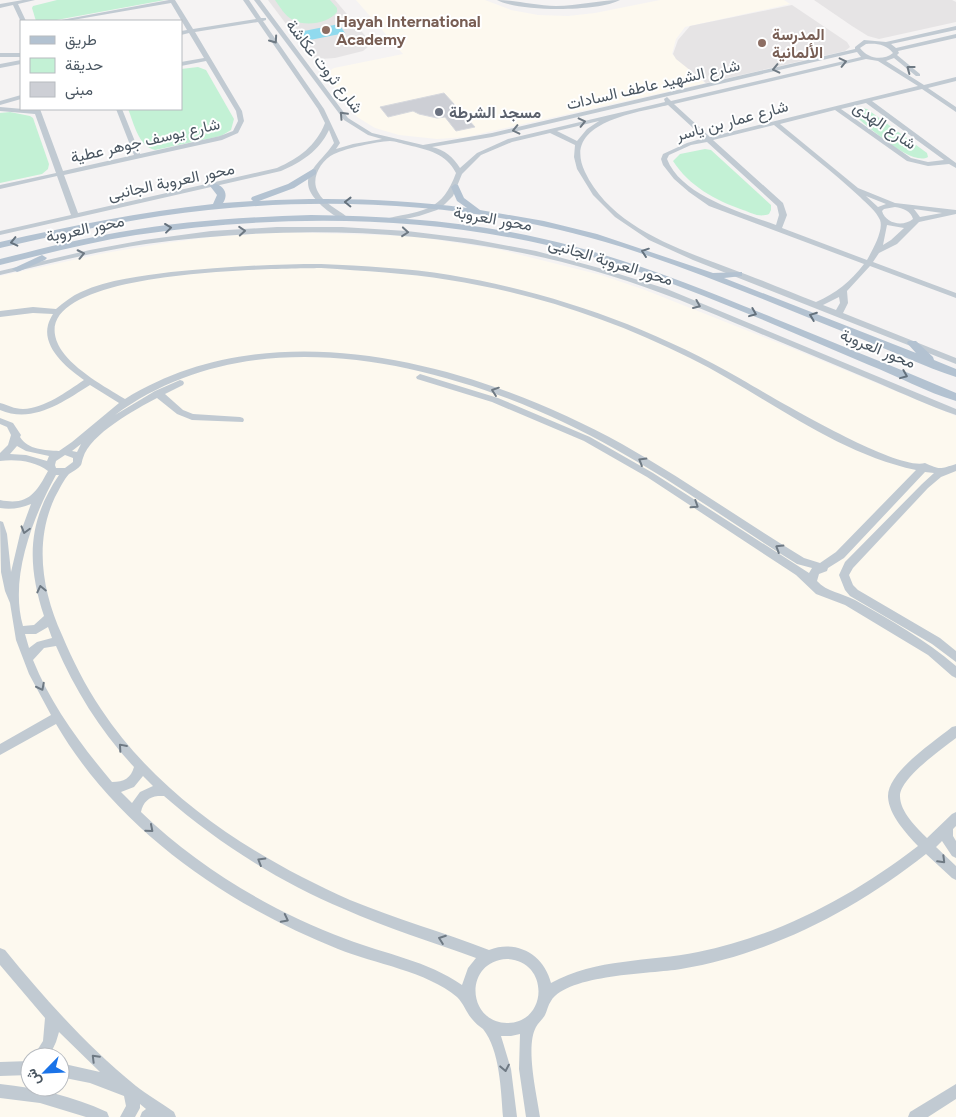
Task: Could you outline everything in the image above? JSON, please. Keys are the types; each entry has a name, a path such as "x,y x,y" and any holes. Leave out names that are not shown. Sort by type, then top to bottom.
{"main road":[{"path":"233,205 278,191 313,172"},
{"path":"214,186 223,195 221,201 216,206"},
{"path":"455,187 460,199 483,213"},
{"name":"محور العروبة","path":"0,245 88,225 216,206 321,202 377,203 483,213 585,234 670,260 956,373"},
{"name":"محور العروبة","path":"0,262 134,232 234,220 343,217 445,225 538,241 631,266 698,290 956,397"},
{"path":"440,236 445,225"},
{"path":"134,232 144,242"},
{"path":"16,269 68,246"},
{"path":"670,260 679,251"},
{"path":"708,275 739,274"},
{"path":"912,343 935,364"}],"street":[{"path":"0,6 32,0"},
{"path":"64,20 173,0"},
{"name":"شارع يوسف جوهر عطية","path":"0,187 222,138 236,132 240,127 241,121 239,111 173,0"},
{"name":"شارع ثروت عكاشة","path":"246,0 321,108 337,143 331,153"},
{"name":"شارع ثروت عكاشة","path":"257,0 346,119 361,130 393,140 424,146 445,154 452,160 459,173"},
{"path":"500,0 550,8 585,6 618,0"},
{"path":"528,0 559,2 586,0"},
{"path":"15,3 23,20"},
{"path":"182,33 190,29 268,15"},
{"path":"182,28 190,29"},
{"path":"885,44 956,28"},
{"path":"858,50 867,57 888,59 895,53 956,36"},
{"name":"شارع الشهيد عاطف السادات","path":"424,146 492,135 858,50 858,46 864,42 885,44"},
{"path":"885,44 931,85 956,101"},
{"path":"0,55 20,55"},
{"name":"شارع الشهيد عاطف السادات","path":"459,173 471,160 488,148 510,140 867,57"},
{"path":"182,64 207,59"},
{"path":"878,59 898,70 956,110"},
{"path":"0,66 20,62"},
{"name":"شارع عمار بن ياسر","path":"956,79 678,147 666,154 664,160 665,166 693,192 712,204 956,296"},
{"path":"672,93 679,100"},
{"path":"661,96 667,99 707,139 780,205 783,215 778,230"},
{"path":"0,103 20,97"},
{"path":"866,100 953,164"},
{"path":"8,101 12,109"},
{"name":"شارع الهدى","path":"836,108 909,160 928,164 953,164"},
{"path":"0,109 20,109"},
{"path":"37,110 75,216"},
{"path":"119,110 138,157"},
{"name":"شارع الشهيد عاطف السادات","path":"550,130 578,144 595,126 618,114"},
{"name":"محور العروبة الجانبى","path":"0,234 266,174 290,165 307,154 320,143 328,123"},
{"path":"775,123 853,187 878,211 878,215 884,221 897,226 955,212"},
{"path":"343,217 321,202 313,187 313,172 331,153 365,143 393,140"},
{"name":"محور العروبة الجانبى","path":"578,144 578,167 592,188 627,223 679,251 956,361"},
{"path":"392,220 437,208 450,198 459,173"},
{"path":"853,187 914,212 914,223 894,242 877,251"},
{"path":"878,211 882,207 899,205 955,212"},
{"path":"816,305 834,298 843,291 868,263 877,251 884,236 884,221"},
{"name":"محور العروبة الجانبى","path":"0,273 81,254 144,242 218,233 291,229 367,230 440,236 554,256 628,278 664,291 956,412"},
{"path":"125,403 91,380 64,358 53,344 51,325 59,312 76,298 112,284 232,268 299,266 365,268 471,282 583,310 651,336 729,375 843,439 896,462 943,472"},
{"path":"838,314 844,303 843,291"},
{"path":"0,314 33,310 59,312"},
{"path":"487,956 361,910 299,882 225,838 164,790 140,767 98,716 74,678 49,617 36,559 36,536 56,470 51,460 125,403 168,384 232,367 271,360 301,359 335,362 389,370 462,385 527,404 596,435 646,463 801,562 823,568"},
{"path":"0,406 13,411 39,408 52,404 91,380"},
{"path":"0,457 18,457 43,463 56,470 76,466 85,445 103,428 158,393 168,384"},
{"path":"462,385 595,443 795,568 820,591 849,602 932,652 956,673"},
{"path":"158,393 180,412 192,417 240,420"},
{"path":"0,421 13,428 19,444 25,447 44,452 72,453 78,458"},
{"path":"0,457 12,447 16,439"},
{"path":"812,582 814,572 823,568 840,555 925,467"},
{"path":"956,467 943,472 931,480 849,565 844,575 849,587 854,592 936,641 956,657"},
{"path":"56,470 41,492 25,528 17,571 15,604 18,628 28,658 58,717 110,787 135,815 189,861 252,902 320,935 434,976 455,988 472,1004 494,1034 503,1059 510,1117"},
{"path":"0,504 8,506 23,504 41,492"},
{"path":"0,525 4,543 8,585 15,604"},
{"path":"18,628 27,631 33,630 43,625 49,617"},
{"path":"28,658 33,650 42,644 58,642"},
{"path":"0,750 58,717"},
{"path":"956,731 900,779 894,792 896,808 900,816 956,874"},
{"path":"110,787 117,788 136,779 140,767"},
{"path":"135,815 135,808 143,796 157,790 164,790"},
{"path":"545,997 561,984 583,974 602,970 646,967 692,960 745,946 770,937 824,913 901,868 928,846 951,822"},
{"path":"951,822 947,837 956,852"},
{"path":"472,1004 469,990 472,977 478,965 487,956 498,952 511,951 528,958 541,972 545,984 545,997 537,1016 530,1022 513,1030 495,1028 486,1023"},
{"path":"0,955 26,988 98,1062 158,1114"},
{"path":"47,1047 52,1034 52,1014"},
{"path":"530,1022 527,1031 525,1055 533,1117"},
{"path":"0,1069 20,1068"},
{"path":"70,1072 100,1078 131,1090"},
{"path":"127,1117 133,1108 131,1090"},
{"path":"915,1117 956,1091"},
{"path":"0,1092 40,1095 61,1100 102,1117"}],"shaded area":[{"name":"Hayah International Academy","path":"268,0 335,0 367,38 369,46 363,51 335,58 320,59 311,57"},
{"path":"356,0 485,0 511,10 538,15 568,16 595,13 660,0 784,0 790,4 685,27 676,39 672,54 705,83 466,137 437,139 399,135 375,128 357,117 326,76 326,73 334,68 403,54"},
{"path":"814,0 952,0 956,2 956,22 879,39 868,36"},
{"name":"المدرسة الألمانية","path":"792,5 847,42 850,47 845,51 706,83 676,59 673,54 678,40 690,26"},
{"path":"280,232 411,236 497,249 601,275 645,290 956,416 956,1117 0,1117 0,276 105,253 211,237"}],"green space":[{"path":"57,0 165,0 56,20 36,20 33,6"},
{"path":"275,0 330,0 337,8 337,12 329,19 317,23 298,22 288,16"},
{"path":"198,67 206,70 234,119 231,130 221,136 155,150 149,148 137,133 128,110 182,110 182,69"},
{"path":"861,108 867,109 927,153 928,157 911,156 889,143 851,113 855,109 859,112 864,111"},
{"path":"10,112 33,118 49,164 48,169 42,174 0,183 0,113"},
{"path":"705,149 711,150 771,205 769,214 756,215 713,197 687,178 673,161 680,154"}],"water":[{"path":"339,24 345,33 305,41 299,32"}],"building":[{"name":"مسجد الشرطة","path":"444,93 475,127 456,131 445,117 437,118 413,111 388,117 380,107"}],"place":[{"name":"Hayah International Academy","path":"326,30"},
{"name":"المدرسة الألمانية","path":"762,43"},
{"name":"مسجد الشرطة","path":"439,112"}]}
